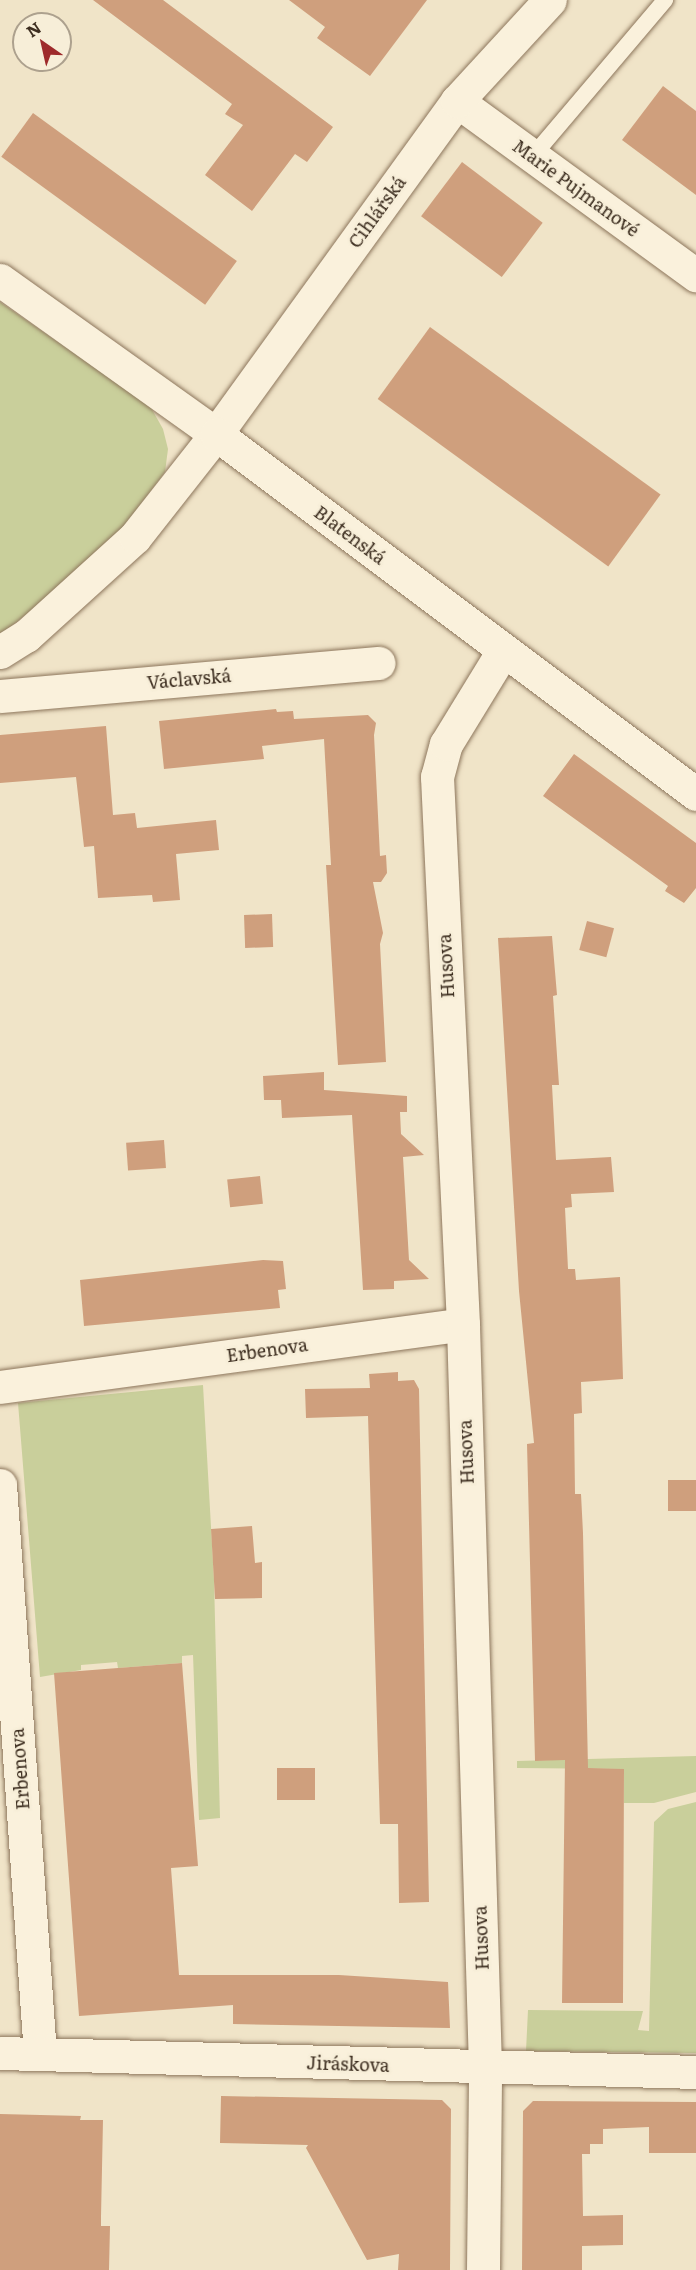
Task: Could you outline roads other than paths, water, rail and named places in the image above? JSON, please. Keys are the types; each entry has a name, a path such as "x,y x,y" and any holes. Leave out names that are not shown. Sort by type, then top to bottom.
{"street":[{"name":"Cihlářská","path":"216,434 457,101 550,0"},
{"name":"Marie Pujmanové","path":"457,101 696,275"},
{"name":"Blatenská","path":"0,280 216,434 696,794"},
{"path":"0,652 26,636 135,537 216,434"},
{"name":"Husova","path":"483,2270 485,2067 463,1324 437,777 446,744 503,651"},
{"name":"Václavská","path":"0,696 379,663"},
{"name":"Erbenova","path":"0,1387 463,1324"},
{"name":"Erbenova","path":"0,1485 40,2054"},
{"name":"Jiráskova","path":"0,2053 696,2072"}],"lane":[{"path":"532,157 665,0"}]}
